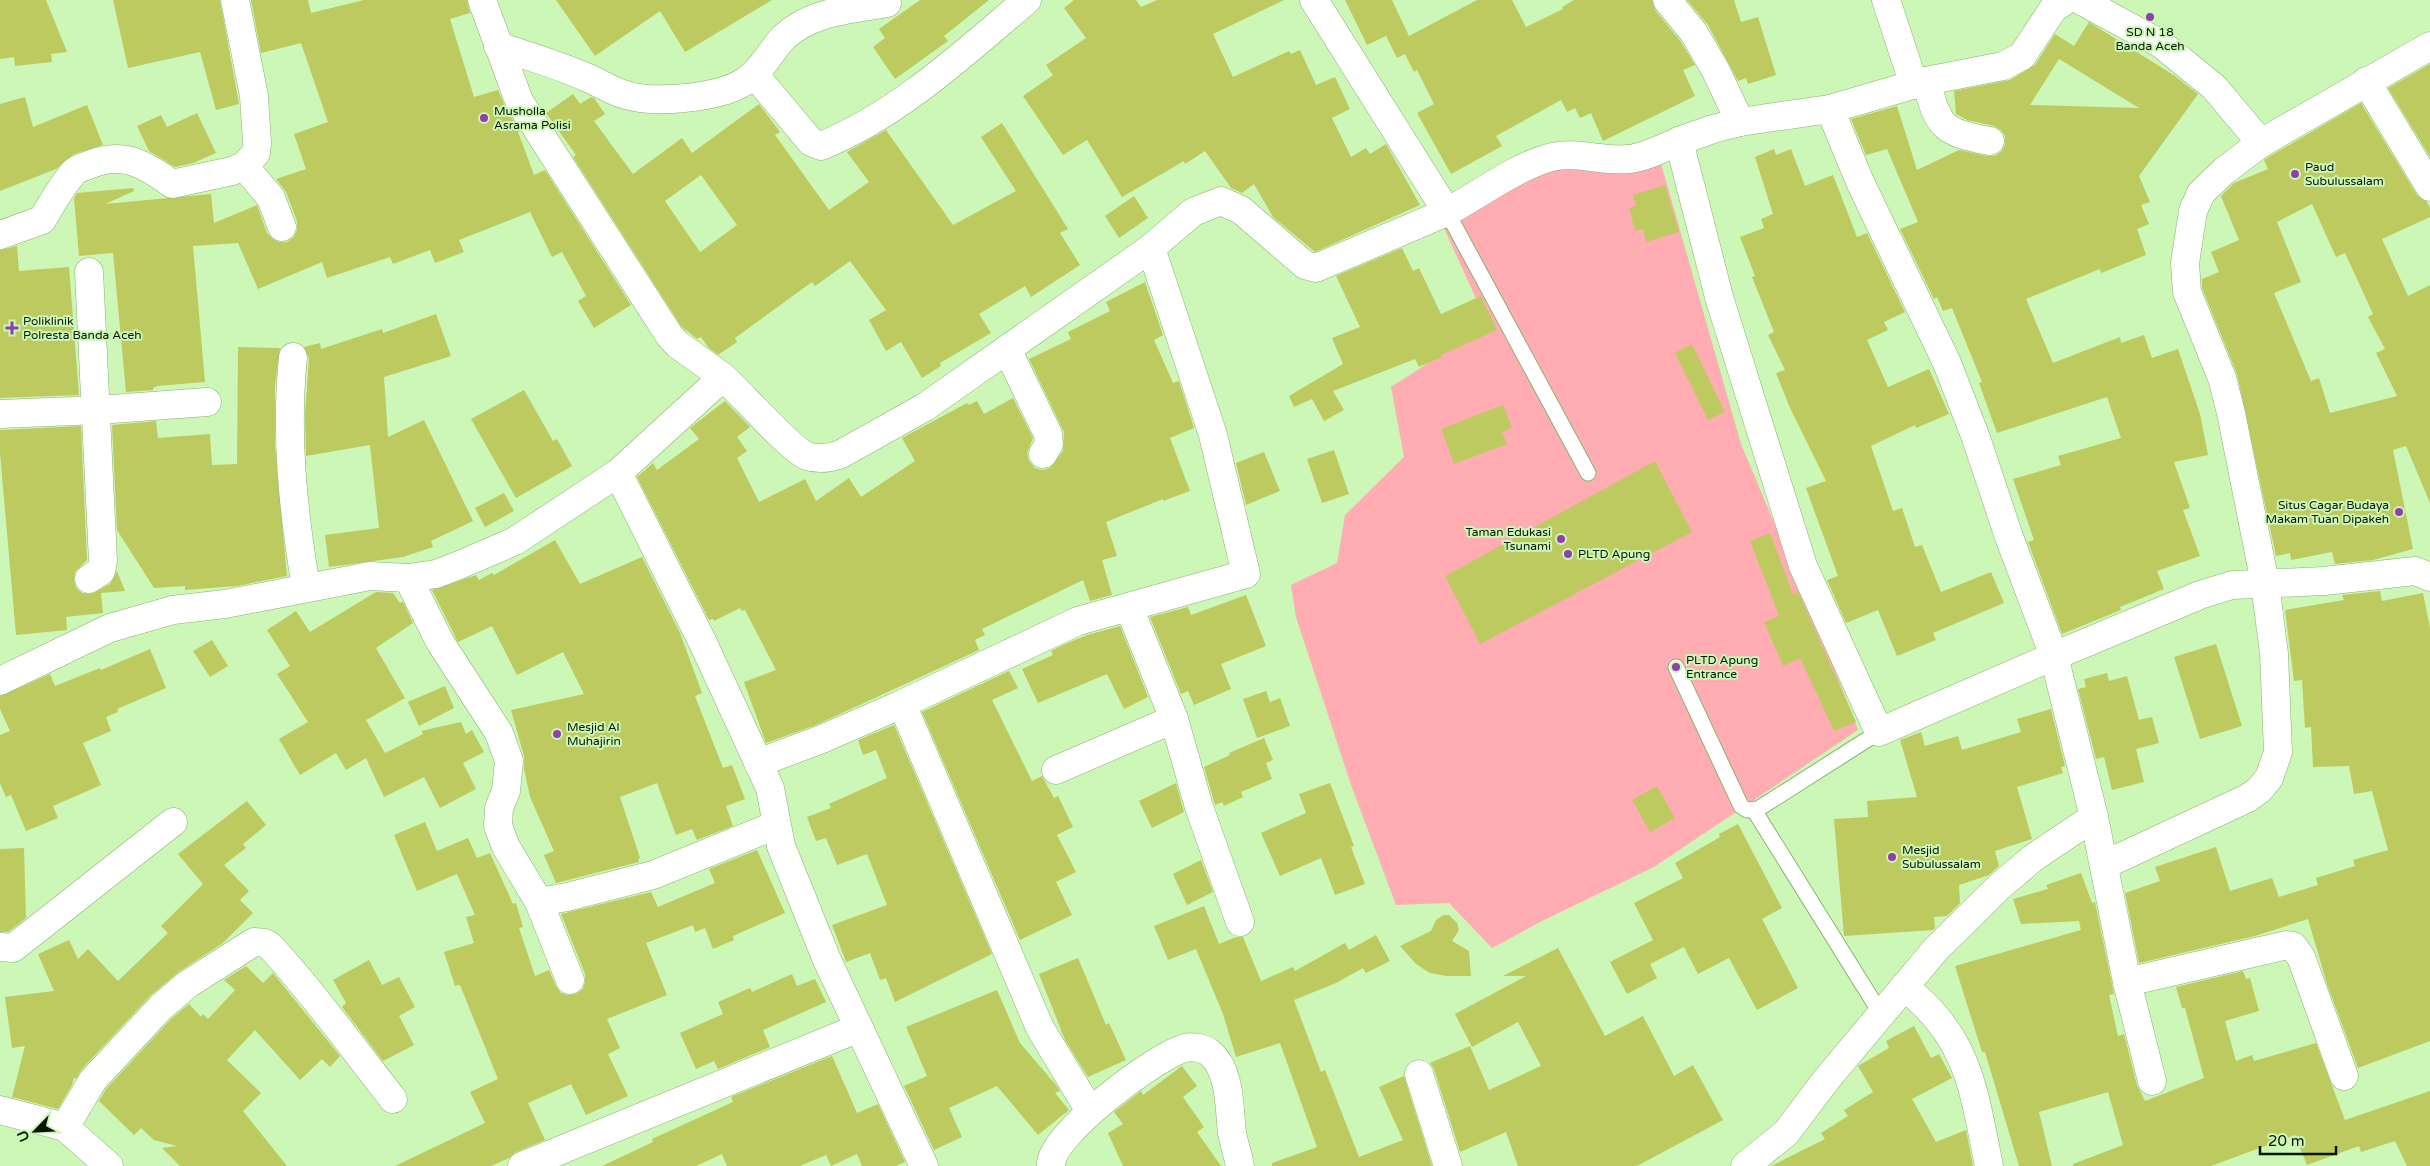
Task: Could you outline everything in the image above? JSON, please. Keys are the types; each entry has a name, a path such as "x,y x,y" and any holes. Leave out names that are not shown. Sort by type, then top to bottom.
{"street":[{"path":"0,235 42,220 75,170 98,161 122,158 146,165 172,184 244,166 256,153 257,143 254,96 235,0"},
{"path":"482,0 519,101 669,336 724,377 800,452 817,458 830,458 841,454 925,407 1150,248 1194,212 1221,201 1240,210 1305,265 1316,268 1447,212 1529,165 1553,157 1569,155 1630,159 1652,153 1713,129 1740,122 1830,110 1920,83 2003,66 2014,62 2022,56 2053,9 2066,0"},
{"path":"754,74 811,142 821,146 846,136 928,83 1027,0"},
{"path":"1314,0 1447,212"},
{"path":"1667,0 1694,34 1716,71 1740,122"},
{"path":"1886,0 1920,83 1938,120 1945,127 1964,136 1990,141"},
{"path":"2080,0 2161,44 2214,86 2261,143"},
{"path":"498,46 587,77 626,96 662,99 723,92 744,83 754,74 783,38 804,22 821,15 886,3"},
{"path":"2104,865 2248,798 2260,790 2269,778 2278,752 2274,654 2265,583 2231,413 2222,378 2187,292 2184,263 2193,211 2201,193 2224,171 2261,143 2366,81 2430,46"},
{"path":"2366,81 2430,187"},
{"path":"1830,110 1860,182 1946,363 1976,438 2009,537 2054,656 2094,817 2127,982 2152,1081"},
{"path":"1679,141 1719,297 1803,566 1879,732 2200,595 2232,586 2324,581 2415,571 2430,577"},
{"path":"244,166 271,198 282,227"},
{"path":"758,763 822,740 1078,621 1246,574 1213,435 1150,248"},
{"path":"89,272 98,410 103,561 101,571 89,579"},
{"path":"1007,349 1048,434 1049,444 1043,454"},
{"path":"293,358 289,399 289,445 295,525 306,587"},
{"path":"0,681 110,628 172,610 225,604 370,576 408,578 436,574 515,541 618,473 724,377"},
{"path":"0,414 98,410 207,402"},
{"path":"618,473 695,626 758,763 774,804 781,846 827,960 924,1166"},
{"path":"408,578 440,642 499,733 509,761 506,791 498,808 498,826 506,847 539,902 570,980"},
{"path":"1130,608 1174,719 1199,807 1240,922"},
{"path":"902,704 1040,1028 1090,1111"},
{"path":"1056,770 1174,719"},
{"path":"1745,1166 1786,1134 1826,1080 1904,987 1936,950 2000,886 2033,858 2094,817"},
{"path":"0,947 12,948 172,822"},
{"path":"539,902 567,897 653,875 776,825"},
{"path":"65,1127 93,1080 161,1007 188,984 254,942 265,943 270,946 292,970 330,1016 392,1098"},
{"path":"2127,982 2287,945 2293,946 2301,956 2344,1076"},
{"path":"1904,987 1923,1001 1939,1019 1958,1048 1972,1081 1989,1166"},
{"path":"522,1166 859,1028"},
{"path":"1052,1166 1051,1161 1055,1151 1090,1111 1129,1080 1176,1051 1194,1046 1210,1053 1225,1078 1232,1134 1240,1166"},
{"path":"1419,1074 1448,1166"},
{"path":"0,1110 65,1127 109,1166"}],"lane":[{"path":"1447,212 1588,474"},
{"path":"1676,667 1741,806 1754,810 1881,1014"},
{"path":"1754,810 1879,732"}],"shaded area":[{"name":"Taman Edukasi Tsunami","path":"1660,160 1741,444 1823,639 1858,730 1654,867 1542,921 1492,948 1449,903 1396,905 1351,785 1296,617 1291,585 1337,563 1345,515 1404,457 1391,387 1488,325 1443,226 1553,163"}],"building":[{"path":"0,0 46,0 67,52 51,54 52,62 15,66 14,57 0,59"},
{"path":"113,0 220,0 239,104 216,110 200,52 128,68"},
{"path":"251,0 308,0 311,13 364,0 467,0 470,13 450,19 474,97 498,90 506,109 520,131 518,132 534,175 545,170 631,305 594,328 578,301 586,296 562,252 552,257 530,212 459,240 464,252 435,263 430,250 393,264 390,257 327,278 322,262 258,289 238,243 193,246 205,382 157,386 153,390 126,392 113,253 79,256 74,198 77,193 133,188 134,191 105,204 211,194 214,223 257,205 267,233 273,239 279,242 287,242 294,237 297,230 297,221 286,192 276,179 306,169 294,134 328,122 301,43 261,53"},
{"path":"556,0 772,0 685,52 660,11 595,56"},
{"path":"920,0 989,0 944,36 948,41 895,79 873,47 885,38 879,29"},
{"path":"1074,0 1136,0 1141,7 1157,0 1284,0 1213,34 1233,77 1289,51 1291,54 1300,50 1316,85 1335,77 1350,109 1332,118 1351,157 1366,148 1370,154 1386,144 1420,205 1315,252 1273,217 1254,184 1242,193 1231,188 1205,151 1185,164 1184,161 1122,197 1087,140 1063,155 1023,96 1053,75 1046,65 1086,38 1064,8"},
{"path":"1345,0 1392,0 1409,36 1477,0 1512,0 1526,27 1563,9 1562,7 1574,0 1652,0 1655,10 1681,42 1695,65 1683,70 1695,96 1603,141 1591,113 1580,118 1575,108 1567,112 1561,100 1496,136 1502,146 1451,174 1417,113 1434,104 1417,70 1414,72 1405,54 1397,58 1386,36 1367,45"},
{"path":"1687,0 1734,0 1741,22 1758,17 1776,75 1748,84 1746,78 1738,81 1708,25"},
{"path":"2089,22 2175,76 2198,94 2139,176 2150,202 2141,205 2149,224 2137,229 2146,255 2101,273 2100,269 2026,299 2053,363 2120,337 2121,343 2144,335 2152,358 2178,349 2200,414 2208,455 2174,462 2190,508 2183,510 2200,556 2157,571 2164,589 2120,607 2121,610 2062,634 2028,542 2034,540 2013,479 2061,465 2058,456 2121,438 2107,397 1997,433 1979,383 1982,382 1952,308 1943,311 1937,297 1934,299 1900,229 1918,222 1887,149 1866,155 1851,119 1897,106 1917,170 1959,150 1995,156 2001,152 2005,145 2005,136 2001,130 1994,126 1967,120 1956,114 1954,91 2010,80 2035,65 2055,34 2074,46","holes":["2059,59 2139,108 2030,105"]},
{"path":"2430,64 2430,157 2388,88"},
{"path":"573,94 580,104 591,97 594,98 605,114 594,121 633,174 682,138 692,153 759,104 780,132 775,135 829,210 869,182 847,152 886,130 953,225 1016,191 981,137 1002,123 1068,229 1060,233 1080,265 1031,297 1025,286 979,314 991,333 940,363 941,366 922,378 901,342 886,351 869,320 886,310 850,261 815,286 812,282 735,338 737,342 718,355 708,347 701,337 697,339 681,326 573,157 576,155 546,113","holes":["701,175 737,225 700,252 665,201"]},
{"path":"25,97 33,127 87,105 103,145 74,154 56,169 0,191 0,104"},
{"path":"2361,103 2417,195 2427,202 2430,208 2430,217 2382,239 2408,296 2430,285 2430,503 2406,446 2393,450 2413,549 2373,560 2335,564 2332,552 2291,560 2290,553 2276,556 2237,374 2202,288 2202,279 2219,272 2211,252 2239,240 2221,196 2234,183 2268,169 2264,160","holes":["2312,204 2336,257 2345,253 2373,314 2368,317 2385,349 2376,353 2397,396 2330,413 2319,378 2311,381 2274,293 2301,282 2277,222"]},
{"path":"197,113 216,153 193,163 175,167 149,151 137,126 161,115 167,127"},
{"path":"1774,149 1776,155 1791,149 1805,186 1833,175 1857,237 1867,233 1905,312 1884,322 1888,330 1867,340 1888,387 1929,369 1949,414 1916,428 1915,425 1871,446 1893,511 1902,508 1915,547 1922,545 1941,592 1991,572 2004,603 1933,633 1936,640 1897,656 1878,610 1846,623 1827,580 1838,576 1806,488 1826,481 1790,408 1776,373 1785,370 1768,335 1774,332 1752,277 1755,276 1740,237 1764,228 1761,219 1773,214 1755,157"},
{"path":"1665,185 1679,232 1646,242 1643,229 1635,231 1629,208 1636,206 1633,195"},
{"path":"1134,196 1148,218 1119,238 1105,216"},
{"path":"17,246 19,271 69,267 79,395 0,398 0,250"},
{"path":"1402,248 1413,271 1419,268 1441,314 1481,296 1497,330 1419,367 1415,359 1333,391 1344,410 1324,421 1312,399 1294,407 1289,396 1343,364 1332,338 1360,327 1336,276"},
{"path":"1145,282 1163,335 1154,340 1173,383 1179,381 1194,428 1170,438 1190,491 1163,501 1163,499 1106,522 1117,556 1102,560 1112,595 1090,601 1083,580 982,629 985,635 975,640 979,650 816,725 766,743 744,682 776,670 745,610 742,611 740,608 714,621 713,619 709,620 637,477 653,463 657,470 699,439 690,428 725,401 750,427 737,437 747,451 737,458 759,502 805,479 816,501 849,478 861,497 915,461 902,438 967,403 969,405 977,401 984,414 1013,398 1033,438 1027,453 1029,461 1035,468 1042,470 1050,468 1063,451 1064,432 1029,359 1071,339 1068,332 1110,311 1106,302"},
{"path":"436,314 451,356 384,377 388,437 424,420 473,521 431,541 433,547 403,557 329,567 325,535 379,528 370,445 306,456 305,415 309,358 304,347 320,343 321,349 382,329 383,333"},
{"path":"1692,344 1725,412 1708,420 1675,353"},
{"path":"238,347 280,348 275,385 275,445 287,576 237,586 185,590 185,586 154,588 117,530 112,425 156,421 158,438 210,434 212,465 237,464"},
{"path":"524,390 553,441 557,439 572,466 516,498 471,419"},
{"path":"1503,405 1512,428 1502,432 1507,444 1454,464 1441,429"},
{"path":"81,426 87,560 75,572 76,588 82,593 90,594 110,584 117,571 125,591 101,593 103,613 66,617 67,630 16,635 0,453 0,430"},
{"path":"1334,450 1349,494 1322,503 1307,459"},
{"path":"1264,452 1280,491 1246,505 1236,463"},
{"name":"PLTD Apung","path":"1655,461 1692,532 1480,644 1445,576"},
{"path":"504,493 514,511 485,527 475,508"},
{"path":"1770,533 1793,594 1798,592 1856,722 1834,731 1800,658 1783,666 1764,622 1779,616 1750,541"},
{"path":"555,540 580,584 642,557 680,633 702,693 695,696 723,768 732,765 745,799 726,806 733,826 697,840 692,829 676,835 657,783 620,797 640,858 638,859 639,862 556,883 544,855 554,851 530,797 524,769 524,756 511,710 584,694 563,652 517,675 492,626 458,642 432,590 476,575 479,580 492,573 494,575"},
{"path":"2380,591 2382,601 2423,593 2430,628 2430,1041 2358,1068 2327,984 2308,919 2255,936 2139,963 2125,893 2160,881 2155,867 2216,847 2230,891 2272,878 2279,897 2318,885 2316,878 2355,866 2353,860 2388,850 2372,791 2354,794 2349,766 2313,767 2311,727 2305,728 2302,680 2294,681 2285,610 2344,600 2342,595"},
{"path":"376,592 393,593 400,603 403,602 413,623 376,648 405,698 366,720 385,753 423,734 421,731 461,722 466,734 472,730 484,752 463,763 476,789 440,808 424,777 384,797 366,758 346,770 336,753 300,775 279,739 308,722 277,674 290,666 267,630 296,611 310,632"},
{"path":"1246,595 1266,646 1221,664 1231,689 1194,705 1188,691 1181,694 1150,617 1188,607 1191,615"},
{"path":"1120,626 1148,697 1124,709 1107,674 1038,703 1022,669 1053,655 1051,651 1063,645 1087,635"},
{"path":"212,640 228,666 210,677 193,651"},
{"path":"2216,644 2242,726 2200,739 2174,657"},
{"path":"150,649 166,688 117,709 118,712 106,717 111,731 83,743 101,785 53,806 58,818 26,831 11,795 6,797 0,783 0,735 10,731 0,709 0,696 50,674 55,686 100,668 101,670"},
{"path":"1009,671 1018,688 992,700 1032,781 1042,776 1054,798 1058,796 1073,827 1057,835 1076,872 1056,882 1072,915 1020,940 922,712"},
{"path":"2107,673 2109,681 2127,676 2139,720 2152,717 2159,743 2136,749 2144,782 2112,790 2104,757 2096,759 2078,689 2086,687 2084,679"},
{"path":"445,686 454,708 419,726 408,702"},
{"path":"1266,691 1270,702 1280,698 1290,726 1257,738 1243,699"},
{"path":"2051,709 2065,766 2061,767 2063,773 2017,787 2032,839 1995,851 1999,866 1989,875 1959,885 1960,903 1947,916 1934,917 1935,928 1933,930 1844,936 1834,819 1868,817 1867,801 1917,797 1900,740 1921,732 1925,746 1958,736 1962,750 2021,732 2017,719"},
{"path":"894,725 992,954 895,1002 886,978 880,980 870,953 846,962 832,925 887,905 867,854 837,865 826,838 816,841 807,817 831,808 829,804 887,778 876,750 863,755 858,740"},
{"path":"1264,738 1273,760 1266,763 1272,779 1241,792 1243,797 1224,806 1222,802 1215,805 1204,767 1230,755 1229,753"},
{"path":"1176,783 1184,812 1152,828 1139,801"},
{"path":"1330,783 1354,846 1351,847 1365,884 1335,895 1321,858 1280,876 1261,833 1306,813 1299,794"},
{"path":"1657,786 1675,818 1650,832 1632,800"},
{"path":"247,801 266,825 243,844 246,848 224,865 249,891 240,900 253,913 223,943 180,971 150,996 82,1069 76,1079 74,1077 72,1085 58,1109 12,1097 25,1046 12,1048 5,997 54,991 38,954 69,940 78,959 88,949 118,981 168,933 161,926 203,884 178,854"},
{"path":"425,822 437,851 468,838 477,858 490,853 513,904 516,903 523,927 519,928 535,976 549,970 561,993 567,995 576,994 583,989 585,974 561,914 651,892 658,907 715,883 709,869 757,850 785,913 733,936 734,940 713,949 705,928 695,932 693,925 646,943 667,995 607,1019 620,1048 608,1054 628,1096 586,1115 571,1084 528,1103 545,1140 516,1152 509,1158 491,1166 395,1166 485,1123 470,1092 498,1079 460,985 455,986 444,952 474,943 466,917 475,915 457,874 417,891 394,835"},
{"path":"1738,824 1782,908 1762,919 1798,988 1757,1010 1729,958 1698,974 1684,947 1650,964 1657,978 1627,994 1610,962 1653,940 1634,903 1683,878 1675,863 1720,837 1719,834"},
{"path":"24,848 26,918 8,932 0,932 0,849"},
{"path":"1201,860 1213,892 1187,905 1173,874"},
{"path":"2081,873 2092,903 2095,902 2114,994 2109,995 2118,1036 2124,1034 2137,1085 2145,1101 2204,1078 2185,1008 2182,1008 2176,987 2243,971 2246,979 2250,978 2259,1011 2225,1021 2236,1061 2252,1055 2254,1061 2316,1043 2345,1120 2430,1091 2430,1166 2407,1166 2395,1141 2361,1152 2359,1146 2307,1165 2295,1135 2211,1166 2073,1166 2073,1164 2123,1145 2108,1092 2039,1112 2052,1166 2019,1166 1985,1052 1982,1052 1955,966 2081,930 2079,921 2021,924 2013,899 2048,889 2046,885"},
{"path":"1204,906 1219,944 1236,937 1243,937 1261,981 1293,967 1295,971 1345,943 1349,950 1376,935 1390,961 1366,973 1363,968 1336,983 1294,1000 1321,1072 1325,1070 1359,1157 1403,1140 1379,1087 1404,1076 1432,1166 1272,1166 1272,1163 1317,1147 1280,1043 1236,1057 1223,1014 1196,949 1168,960 1154,926"},
{"path":"1444,915 1449,915 1457,923 1459,930 1452,941 1469,951 1471,976 1446,976 1430,973 1416,964 1400,946 1431,931 1436,920"},
{"path":"1558,948 1605,1036 1643,1016 1674,1076 1693,1065 1723,1120 1637,1166 1518,1166 1506,1132 1460,1152 1434,1069 1430,1063 1470,1046 1489,1090 1541,1066 1518,1022 1472,1047 1455,1014 1526,976 1503,976"},
{"path":"1078,958 1106,1025 1109,1023 1126,1060 1088,1077 1065,1040 1039,974"},
{"path":"369,960 382,985 399,977 415,1007 399,1016 414,1045 383,1061 342,1007 346,1003 333,980"},
{"path":"246,966 263,983 273,973 340,1056 330,1067 322,1059 300,1080 255,1030 227,1060 261,1093 243,1111 287,1166 180,1166 162,1148 177,1146 154,1140 141,1128 134,1135 99,1101 106,1089 172,1018 189,1004 201,1017 203,1014 208,1019 235,990 224,980"},
{"path":"792,974 797,986 815,979 826,1002 763,1030 770,1047 718,1069 714,1061 696,1069 680,1033 723,1014 718,1002 750,988 752,992"},
{"path":"997,990 1020,1043 1056,1085 1060,1091 1055,1093 1069,1110 1038,1135 997,1086 949,1108 962,1137 934,1150 904,1086 927,1076 906,1027"},
{"path":"1914,1026 1931,1058 1939,1054 1952,1078 1912,1099 1936,1142 1966,1130 1973,1166 1771,1166 1825,1139 1821,1133 1848,1116 1844,1110 1873,1092 1858,1066 1889,1048 1886,1041"},
{"path":"832,1056 857,1113 878,1104 905,1162 896,1166 862,1166 857,1154 831,1166 826,1155 800,1166 727,1166 722,1154 696,1166 602,1166 653,1142 652,1139 733,1102 731,1097"},
{"path":"1182,1066 1197,1086 1183,1097 1204,1127 1197,1132 1221,1166 1123,1166 1108,1133 1123,1124 1114,1112 1141,1091 1143,1095"}],"place":[{"name":"SD N 18 Banda Aceh","path":"2150,17"},
{"name":"Musholla Asrama Polisi","path":"484,118"},
{"name":"Paud Subulussalam","path":"2295,174"},
{"name":"Poliklinik Polresta Banda Aceh","path":"12,328"},
{"name":"Situs Cagar Budaya Makam Tuan Dipakeh","path":"2399,512"},
{"name":"Taman Edukasi Tsunami","path":"1561,539"},
{"name":"PLTD Apung","path":"1568,554"},
{"name":"PLTD Apung Entrance","path":"1676,667"},
{"name":"Mesjid Al Muhajirin","path":"557,734"},
{"name":"Mesjid Subulussalam","path":"1892,857"}]}
